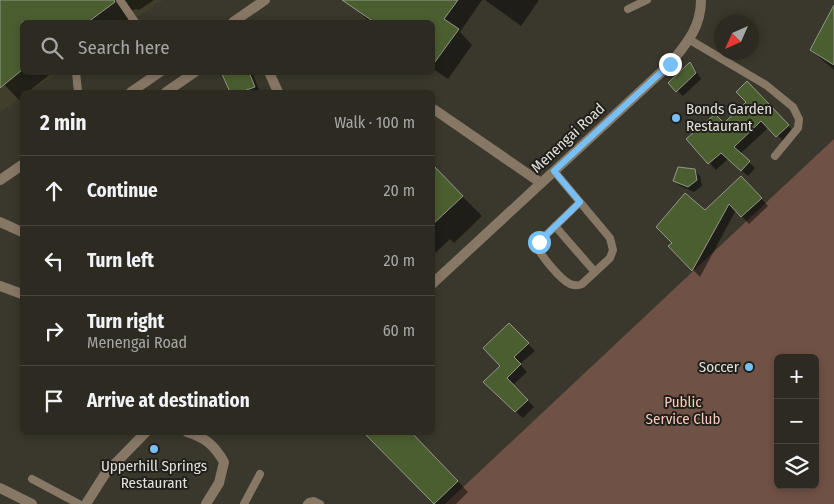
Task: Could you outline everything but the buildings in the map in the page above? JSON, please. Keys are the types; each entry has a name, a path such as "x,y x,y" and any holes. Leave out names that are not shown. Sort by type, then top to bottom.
{"street":[{"path":"245,19 265,0"},
{"name":"Menengai Road","path":"435,281 670,64 690,40 697,24 701,0"},
{"path":"134,90 156,75"},
{"path":"169,90 191,75"},
{"path":"270,75 277,90"},
{"path":"435,110 542,183"},
{"path":"0,180 20,166"},
{"path":"0,222 20,231"},
{"path":"0,286 20,293"},
{"path":"86,504 105,474 143,435"},
{"path":"197,435 215,447 224,462 219,483 206,504"},
{"path":"0,488 32,504"}],"lane":[{"path":"120,0 134,20"},
{"path":"628,9 647,0"},
{"path":"690,40 766,85 793,106 799,119 798,128 776,156"},
{"path":"76,75 78,90"},
{"path":"554,171 580,202 610,238 613,250 610,258 582,284 577,286 571,285 564,280 537,246 554,226 580,202"},
{"path":"554,226 595,272"},
{"path":"244,504 260,474"},
{"path":"32,479 79,504"},
{"path":"307,504 314,501 320,504"}],"shaded area":[{"path":"0,0 163,0 133,20 20,20 20,75 55,75 32,90 20,90 20,98 0,112"}],"green space":[{"name":"Public Service Club","path":"834,139 834,504 445,504"}],"place":[{"name":"Bonds Garden Restaurant","path":"676,118"},
{"name":"Soccer","path":"749,367"},
{"name":"Upperhill Springs Restaurant","path":"154,449"}],"route":[{"path":"539,242 580,202 554,171 670,64"}]}
